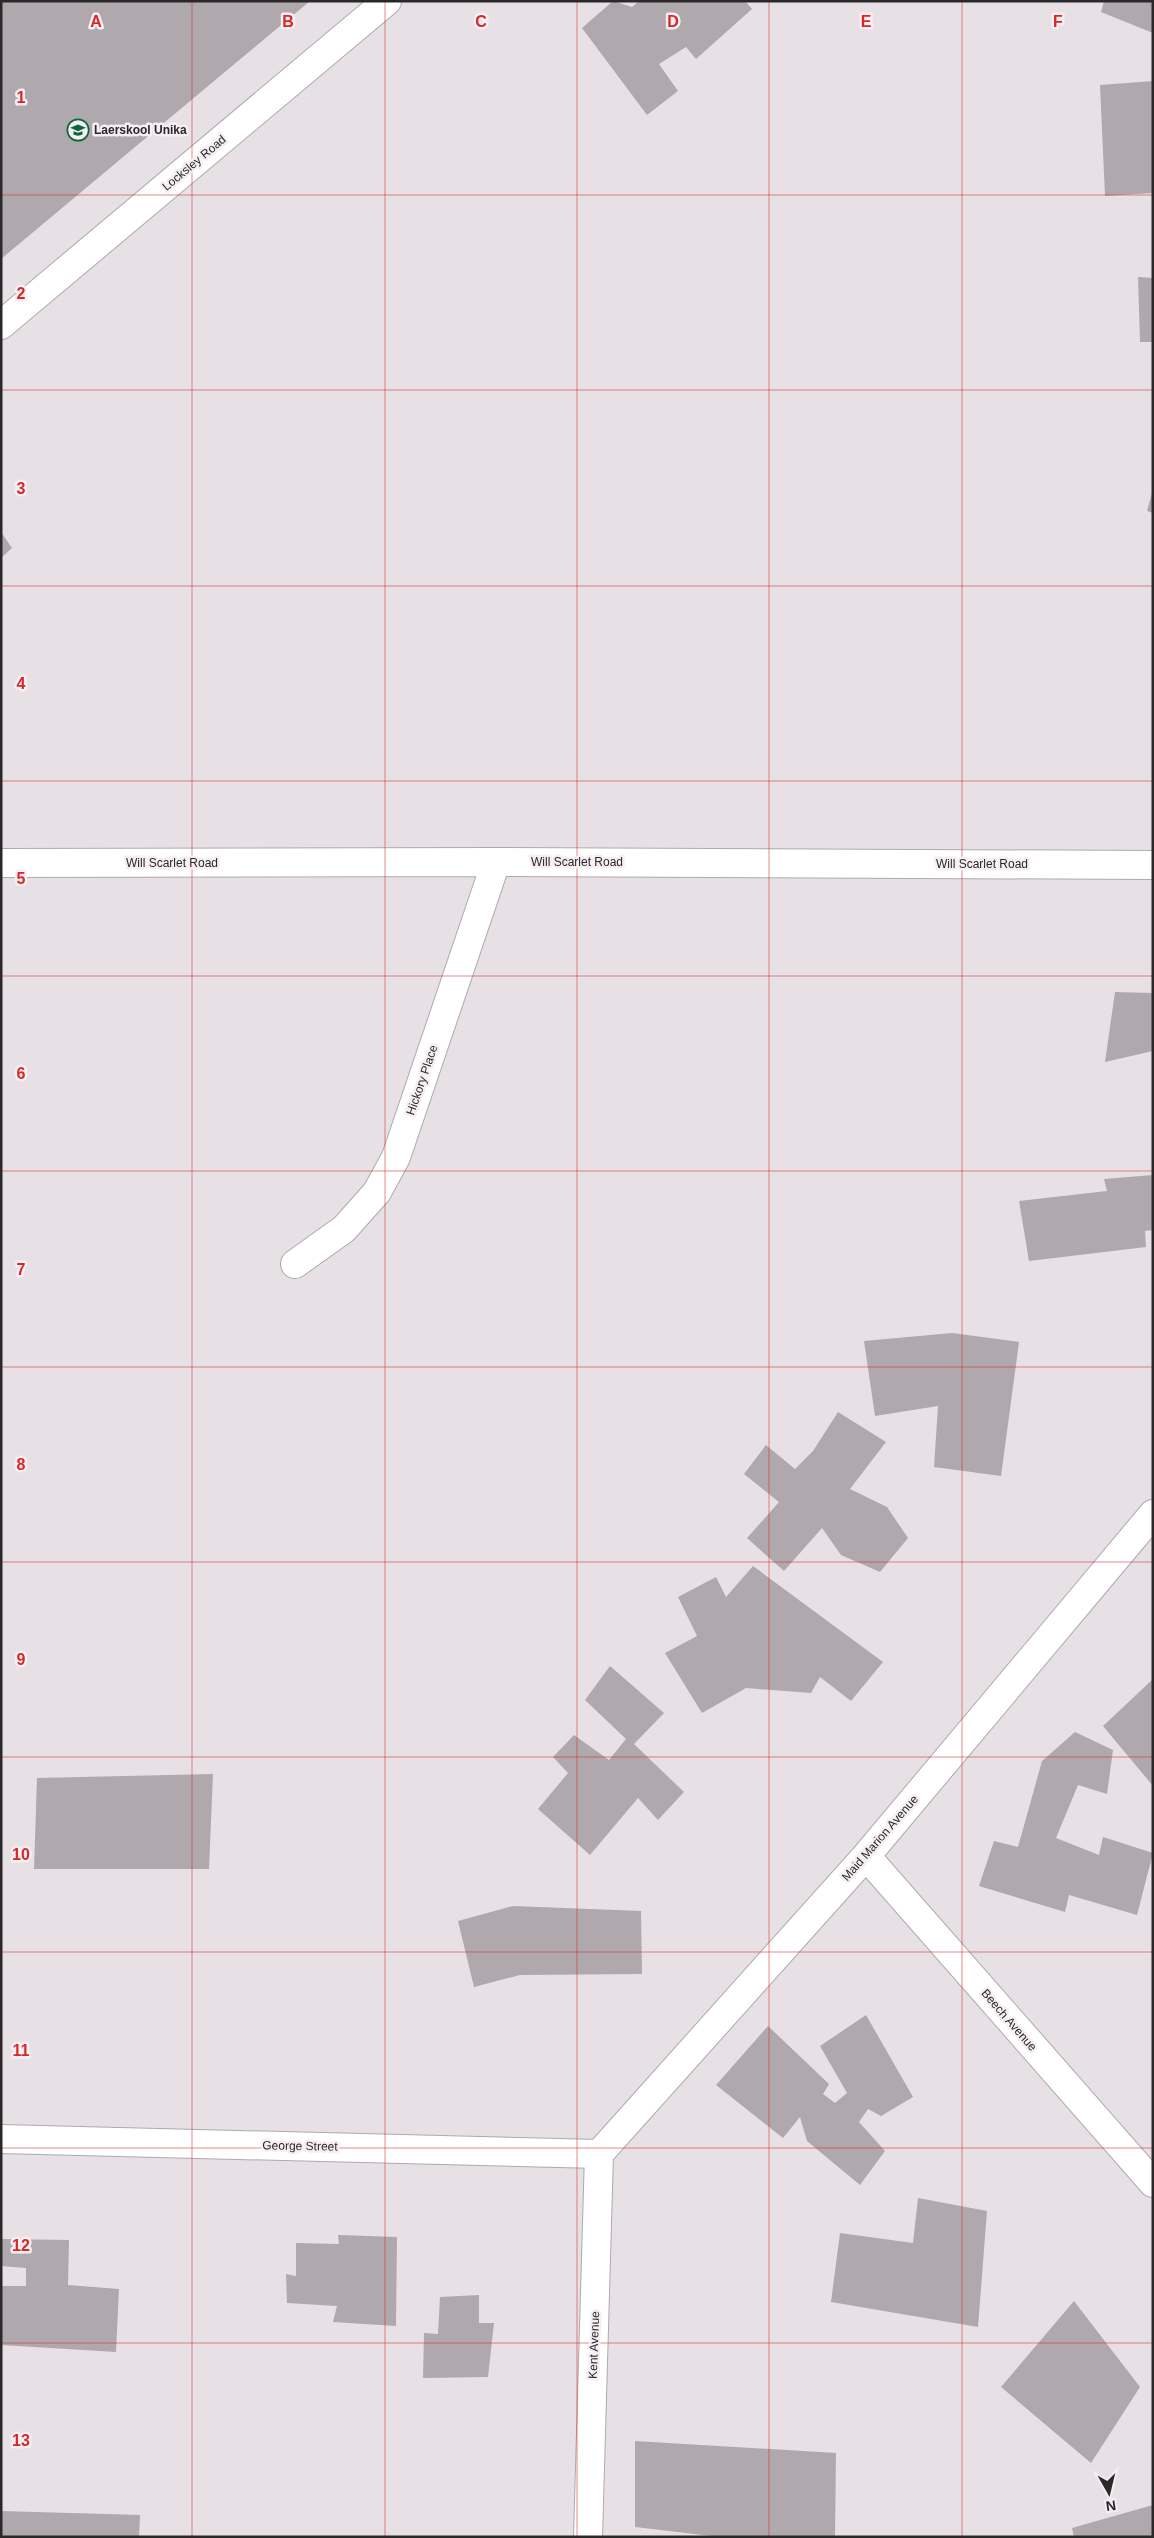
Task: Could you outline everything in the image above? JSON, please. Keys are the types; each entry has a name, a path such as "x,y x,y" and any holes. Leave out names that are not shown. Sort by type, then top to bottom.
{"street":[{"name":"Locksley Road","path":"1,325 387,1"},
{"name":"Will Scarlet Road","path":"1,863 496,862 1153,865"},
{"name":"Hickory Place","path":"295,1264 344,1230 377,1192 396,1157 496,862"},
{"name":"Maid Marion Avenue","path":"599,2154 866,1856 1153,1514"},
{"name":"Beech Avenue","path":"866,1856 1153,2183"},
{"name":"George Street","path":"1,2139 599,2154"},
{"name":"Kent Avenue","path":"588,2537 599,2154"}],"building":[{"name":"Laerskool Unika","path":"1,1 310,1 1,259"},
{"path":"613,1 632,7 639,1 745,1 752,9 696,59 686,47 659,64 678,91 647,115 582,28"},
{"path":"1104,1 1153,1 1153,33 1101,12"},
{"path":"1153,81 1153,193 1105,196 1100,85"},
{"path":"1138,277 1153,278 1153,342 1140,342"},
{"path":"1153,493 1153,513 1147,511"},
{"path":"1,532 12,548 1,558"},
{"path":"1115,992 1153,993 1153,1051 1105,1062"},
{"path":"1153,1175 1153,1230 1145,1231 1146,1247 1029,1261 1019,1201 1107,1191 1104,1179"},
{"path":"952,1333 1019,1342 1001,1476 934,1467 938,1406 875,1416 864,1341"},
{"path":"838,1412 886,1442 850,1489 887,1507 908,1538 880,1572 841,1555 822,1528 784,1571 747,1538 779,1502 744,1474 766,1445 795,1469 813,1451"},
{"path":"753,1566 883,1662 851,1701 820,1677 811,1693 746,1688 702,1713 665,1653 697,1636 678,1597 716,1577 726,1597"},
{"path":"610,1666 664,1713 634,1744 684,1792 658,1820 638,1798 590,1855 538,1809 568,1773 553,1757 574,1735 609,1760 626,1739 585,1700"},
{"path":"1153,1679 1153,1786 1103,1726"},
{"path":"1075,1732 1113,1750 1107,1794 1078,1785 1056,1838 1099,1855 1103,1837 1153,1853 1137,1915 1069,1895 1065,1912 979,1886 994,1841 1018,1847 1042,1761"},
{"path":"213,1774 209,1869 34,1869 37,1778"},
{"path":"513,1906 641,1911 642,1974 520,1975 474,1987 458,1921"},
{"path":"866,2015 913,2097 881,2116 868,2109 859,2122 885,2151 860,2185 807,2141 800,2117 783,2138 716,2085 768,2026 829,2084 823,2094 835,2103 847,2093 820,2046"},
{"path":"918,2198 987,2211 978,2327 831,2302 840,2233 913,2243"},
{"path":"338,2235 397,2237 396,2326 333,2322 337,2306 287,2303 286,2274 296,2276 296,2243 339,2244"},
{"path":"1,2239 69,2240 68,2285 119,2289 116,2352 1,2345 1,2286 26,2286 26,2268 1,2266"},
{"path":"479,2295 479,2323 494,2323 488,2377 423,2378 424,2333 438,2334 440,2297"},
{"path":"1074,2301 1140,2387 1091,2463 1001,2387"},
{"path":"635,2441 836,2453 835,2537 720,2537 635,2527"},
{"path":"1153,2505 1153,2537 1074,2537 1072,2528"},
{"path":"1,2511 140,2515 139,2537 1,2537"}],"place":[{"name":"Laerskool Unika","path":"78,130"}]}
